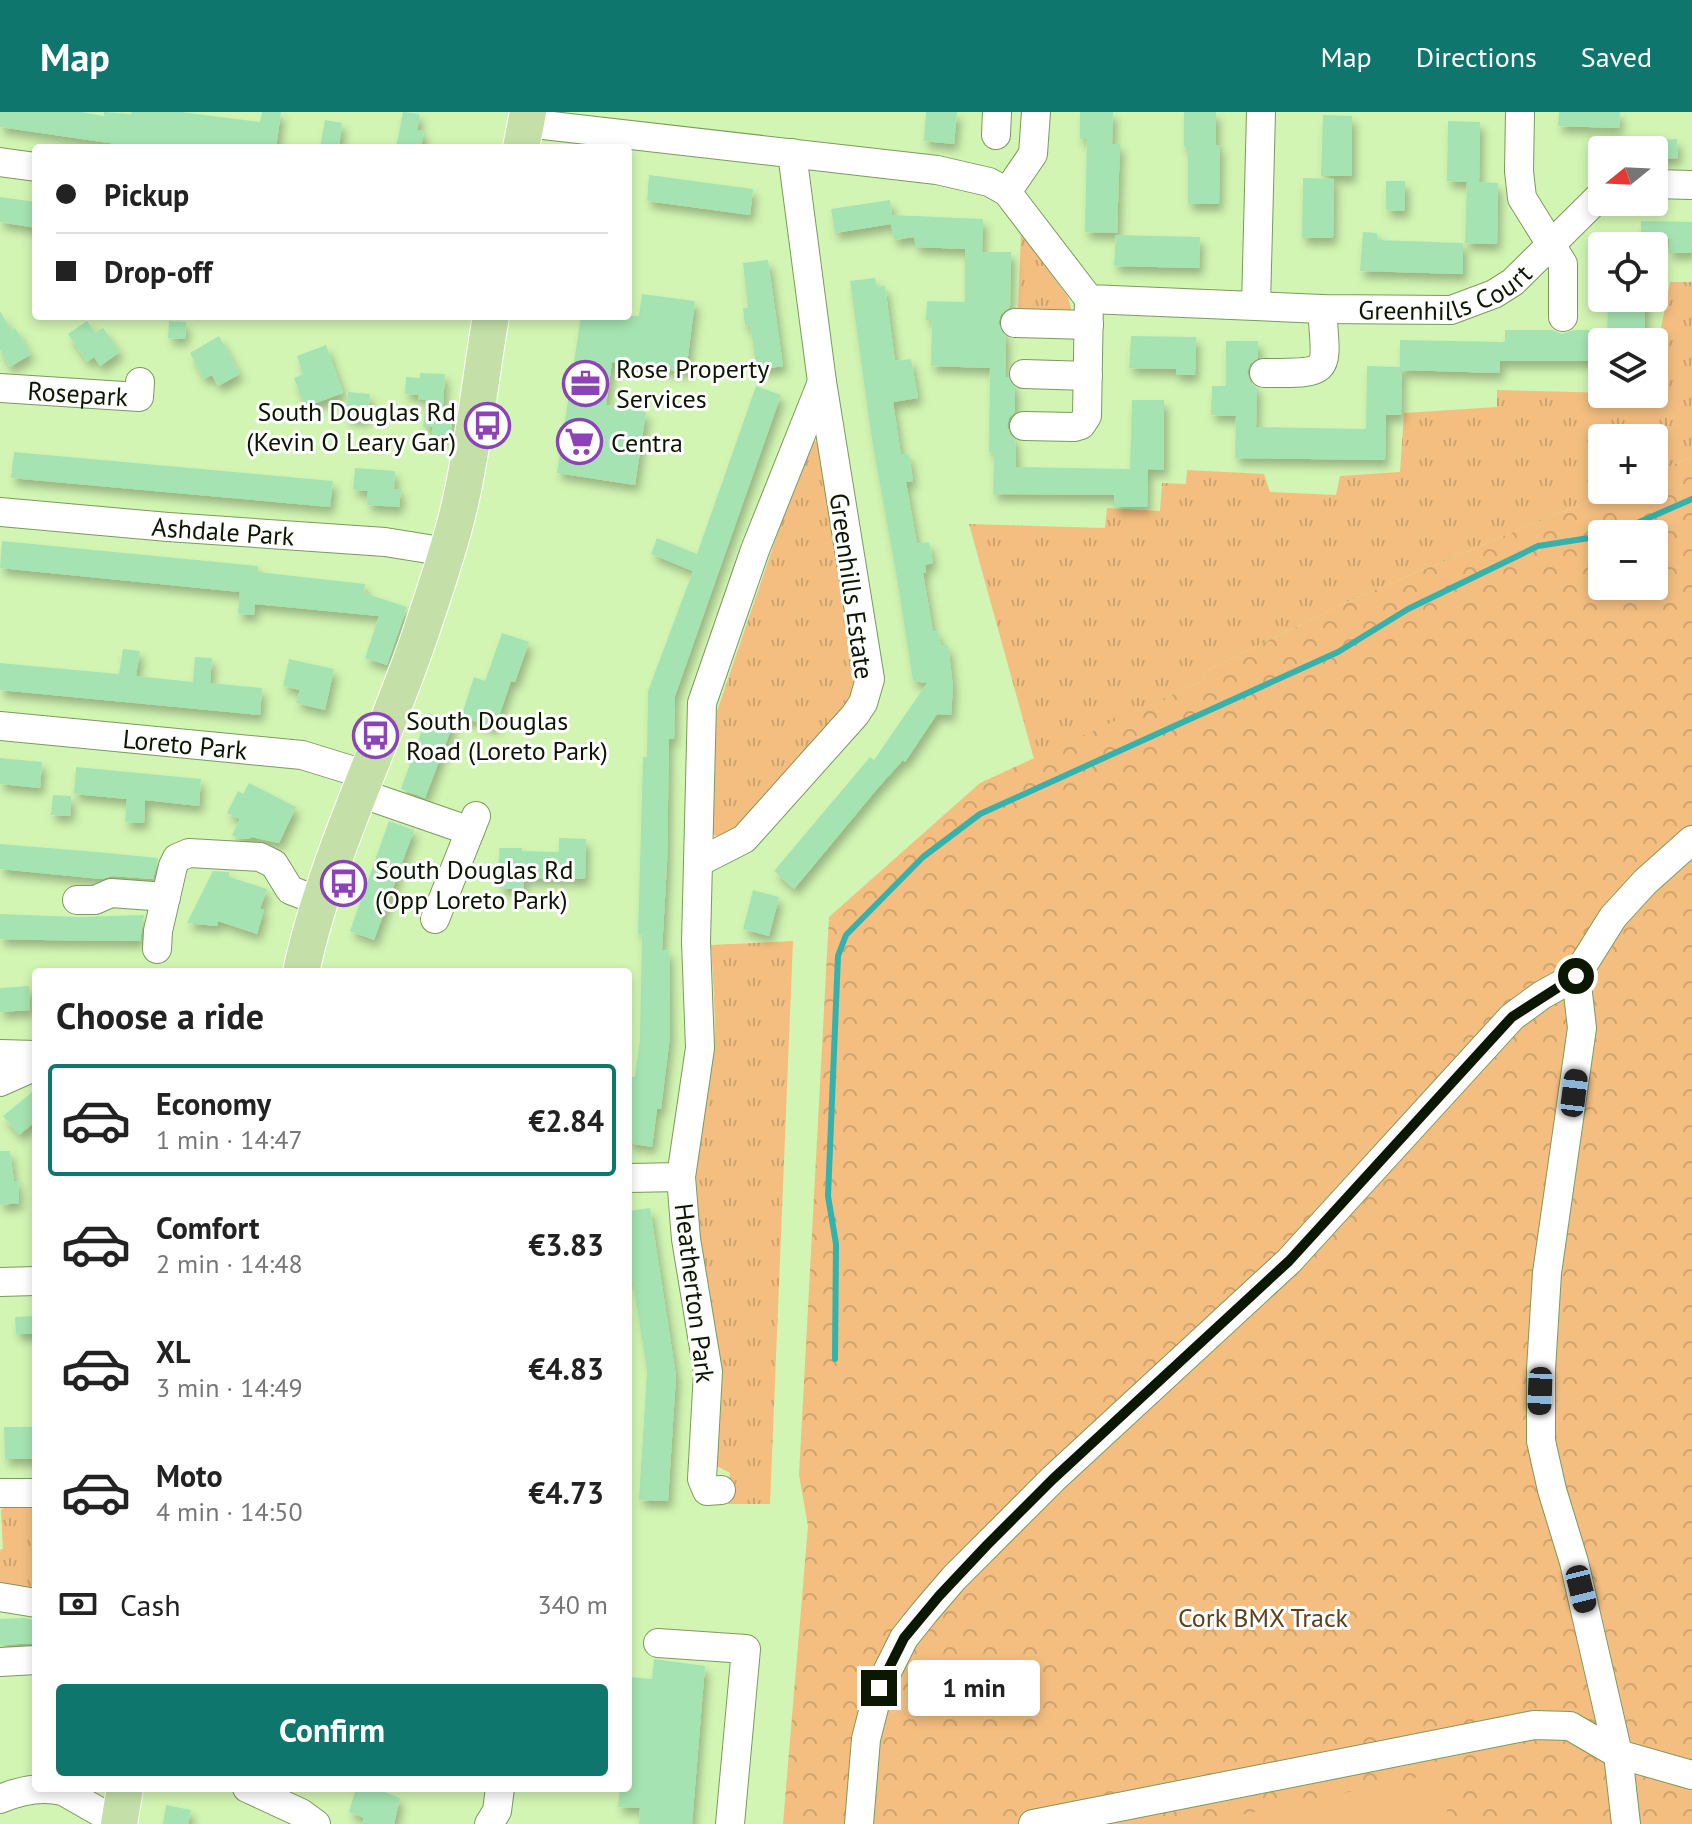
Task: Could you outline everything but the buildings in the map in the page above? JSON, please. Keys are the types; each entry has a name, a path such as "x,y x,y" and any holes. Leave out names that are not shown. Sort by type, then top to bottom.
{"main road":[{"path":"302,968 321,902 401,690 447,552 460,506 490,320"},
{"path":"119,1824 124,1792"}],"street":[{"path":"1007,192 1033,154 1036,112"},
{"path":"1256,305 1261,112"},
{"name":"Greenhills Court","path":"1520,112 1522,198 1563,264 1563,317"},
{"path":"525,128 644,124 792,153 937,170 989,182 1007,192 1089,312 1087,416 1081,425 1074,427 1024,426"},
{"name":"Greenhills Estate","path":"699,862 744,839 855,715 870,679 822,382 792,153"},
{"path":"0,162 32,166"},
{"path":"1668,184 1692,185"},
{"name":"Greenhills Court","path":"1015,323 1089,312 1256,305 1435,310 1467,305 1513,282 1588,208"},
{"name":"Greenhills Court","path":"1264,373 1309,373 1322,366 1325,357 1322,309"},
{"path":"1024,374 1088,376"},
{"name":"Rosepark","path":"0,388 139,397 140,382"},
{"name":"Greenhills Estate","path":"696,942 702,703 755,550 822,382"},
{"name":"Ashdale Park","path":"0,512 372,541 447,552"},
{"name":"Loreto Park","path":"0,726 302,755 364,784 474,822 435,919"},
{"path":"859,1824 866,1739 879,1688 904,1638 924,1613 1053,1479 1289,1261 1512,1017 1576,976 1613,917 1645,882 1692,840"},
{"path":"157,949 158,931 177,858 189,853 260,857 274,864 290,890 321,902"},
{"path":"77,900 95,900 111,893 166,897"},
{"name":"Heatherton Park","path":"696,942 700,1048 681,1177 686,1239 708,1372 702,1479 707,1491 721,1490"},
{"path":"1576,976 1582,1028 1547,1273 1541,1369 1541,1441 1574,1562 1618,1754 1626,1824"},
{"path":"0,1054 32,1055"},
{"path":"0,1082 32,1068"},
{"name":"Heatherton Park","path":"632,1178 681,1177"},
{"path":"0,1282 32,1281"},
{"path":"0,1493 32,1493"},
{"path":"0,1597 32,1602"},
{"path":"658,1643 746,1649 730,1824"},
{"path":"0,1662 32,1660"},
{"path":"1033,1824 1534,1725 1570,1726 1618,1754 1692,1775"},
{"path":"0,1799 32,1790"},
{"path":"65,1792 119,1824"},
{"path":"259,1792 308,1808"},
{"path":"489,1824 497,1811 499,1792"}],"green space":[{"path":"1021,233 1068,297 1072,312 1018,310"},
{"path":"1670,282 1692,282 1692,457 1668,467 1668,424 1588,424 1588,501 1351,600 1208,670 1202,681 1034,759 969,524 1105,528 1107,508 1160,511 1162,483 1186,484 1187,470 1264,474 1270,492 1336,495 1340,476 1400,472 1404,413 1497,407 1497,390 1588,392 1588,408 1668,408 1668,328 1661,328 1664,312 1668,312"},
{"path":"816,441 821,445 860,680 857,695 734,836 722,840 712,833 715,717 807,447"},
{"name":"Cork BMX Track","path":"1692,457 1692,1824 783,1824 808,1526 799,1475 829,917 980,783 1202,681 1208,670 1351,600 1588,501 1588,504 1668,504 1668,467"},
{"path":"793,941 770,1504 728,1504 730,1473 715,1465 694,1207 698,1150 714,1044 711,945"},
{"path":"32,1500 32,1599 0,1590 0,1550 3,1549 1,1510 10,1502"},
{"path":"1439,1773 1450,1824 1197,1824"}],"waterway":[{"path":"1644,520 1692,499"},
{"path":"835,1359 836,1244 828,1196 838,956 846,935 923,857 980,814 1338,652 1408,609 1538,546 1588,538"}],"place":[{"name":"Rose Property Services","path":"585,383"},
{"name":"South Douglas Rd (Kevin O Leary Gar)","path":"487,426"},
{"name":"Centra","path":"580,442"},
{"name":"South Douglas Road (Loreto Park)","path":"375,735"},
{"name":"South Douglas Rd (Opp Loreto Park)","path":"344,884"}],"route":[{"path":"879,1688 904,1638 954,1578 1053,1479 1289,1261 1512,1017 1576,976"}]}
